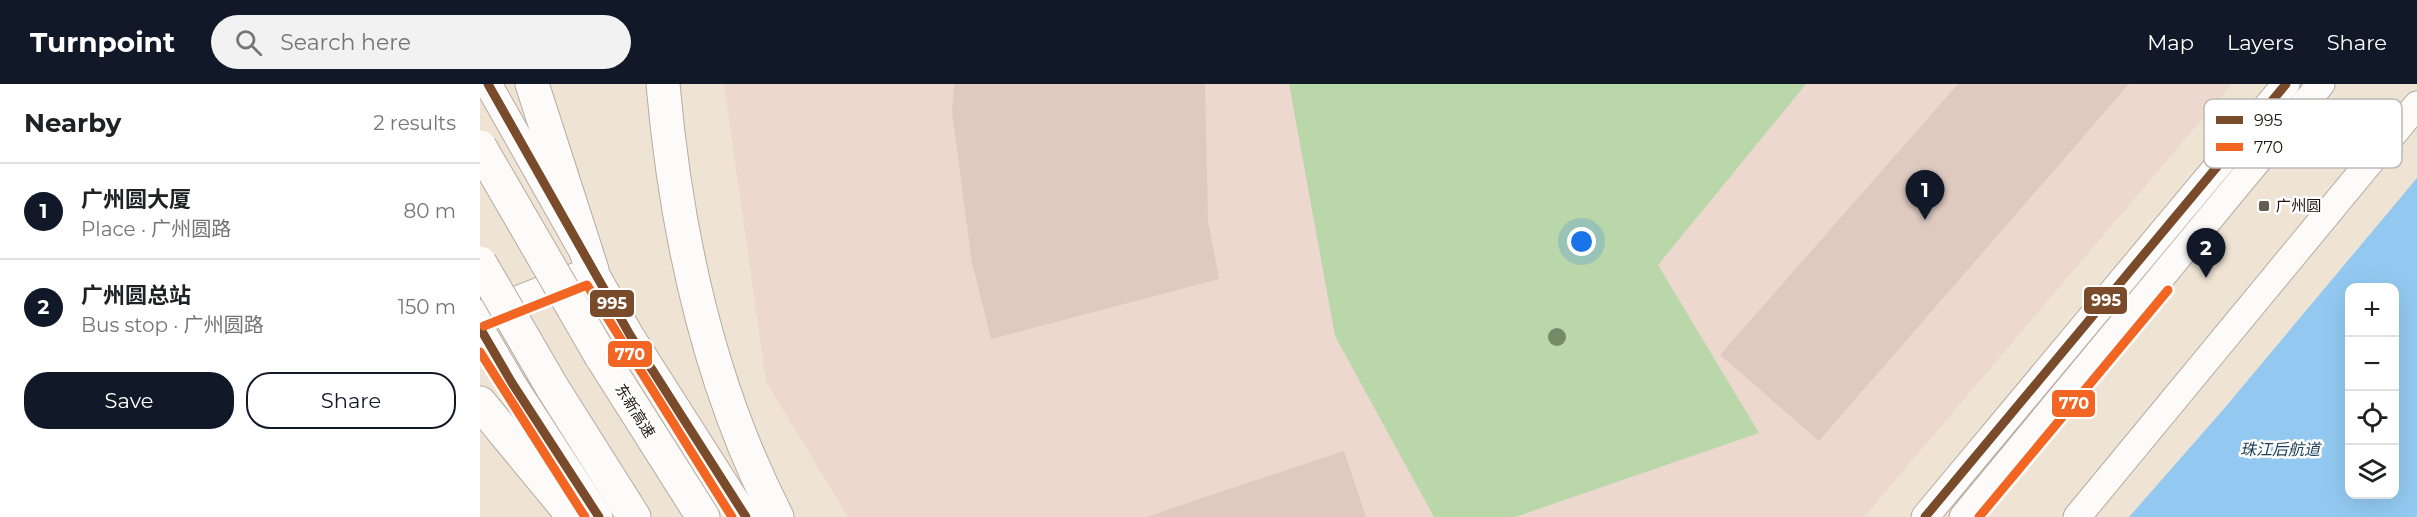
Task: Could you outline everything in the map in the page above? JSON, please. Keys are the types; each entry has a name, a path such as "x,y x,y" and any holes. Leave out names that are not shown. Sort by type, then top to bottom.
{"highway":[{"path":"532,84 592,270"},
{"path":"663,84 674,182 685,250 728,401 759,481 777,517"},
{"path":"681,84 687,168 699,272 711,338 728,401"},
{"name":"东新高速","path":"480,147 601,356 703,517"},
{"path":"480,263 552,387 634,517"},
{"path":"480,403 574,517"}],"street":[{"path":"488,84 630,335 746,517"},
{"path":"2273,99 2286,84"},
{"path":"2309,99 2321,84"},
{"path":"2402,123 2417,105"},
{"path":"1925,517 2216,168"},
{"path":"1964,517 2252,168"},
{"path":"2077,517 2365,168"},
{"path":"480,315 592,270"},
{"path":"480,328 530,412 599,517"}],"shaded area":[{"path":"724,84 2232,84 2219,99 2204,99 2204,117 1864,517 848,517 766,382"}],"green space":[{"path":"1289,84 1806,84 1658,265 1759,433 1515,517 1434,517 1335,336"}],"water":[{"name":"珠江后航道","path":"2417,178 2417,517 2129,517 2222,411"}],"building":[{"path":"954,84 1205,84 1208,221 1219,279 991,339 972,263 952,112"},
{"path":"1958,84 2129,84 1819,441 1720,355"},
{"path":"1344,451 1366,517 1147,517 1196,500"}],"transit line":[{"name":"995","path":"488,84 630,335 746,517"},
{"name":"995","path":"2273,99 2286,84"},
{"name":"995","path":"1925,517 2216,168"},
{"name":"770","path":"484,326 587,285 732,517"},
{"name":"770","path":"1979,517 2168,290"},
{"name":"995","path":"480,328 512,383 599,517"},
{"name":"770","path":"480,352 585,517"}],"place":[{"name":"广州圆","path":"2264,206"},
{"name":"广州圆大厦","path":"1925,220"},
{"name":"广州圆总站","path":"2206,278"}]}
